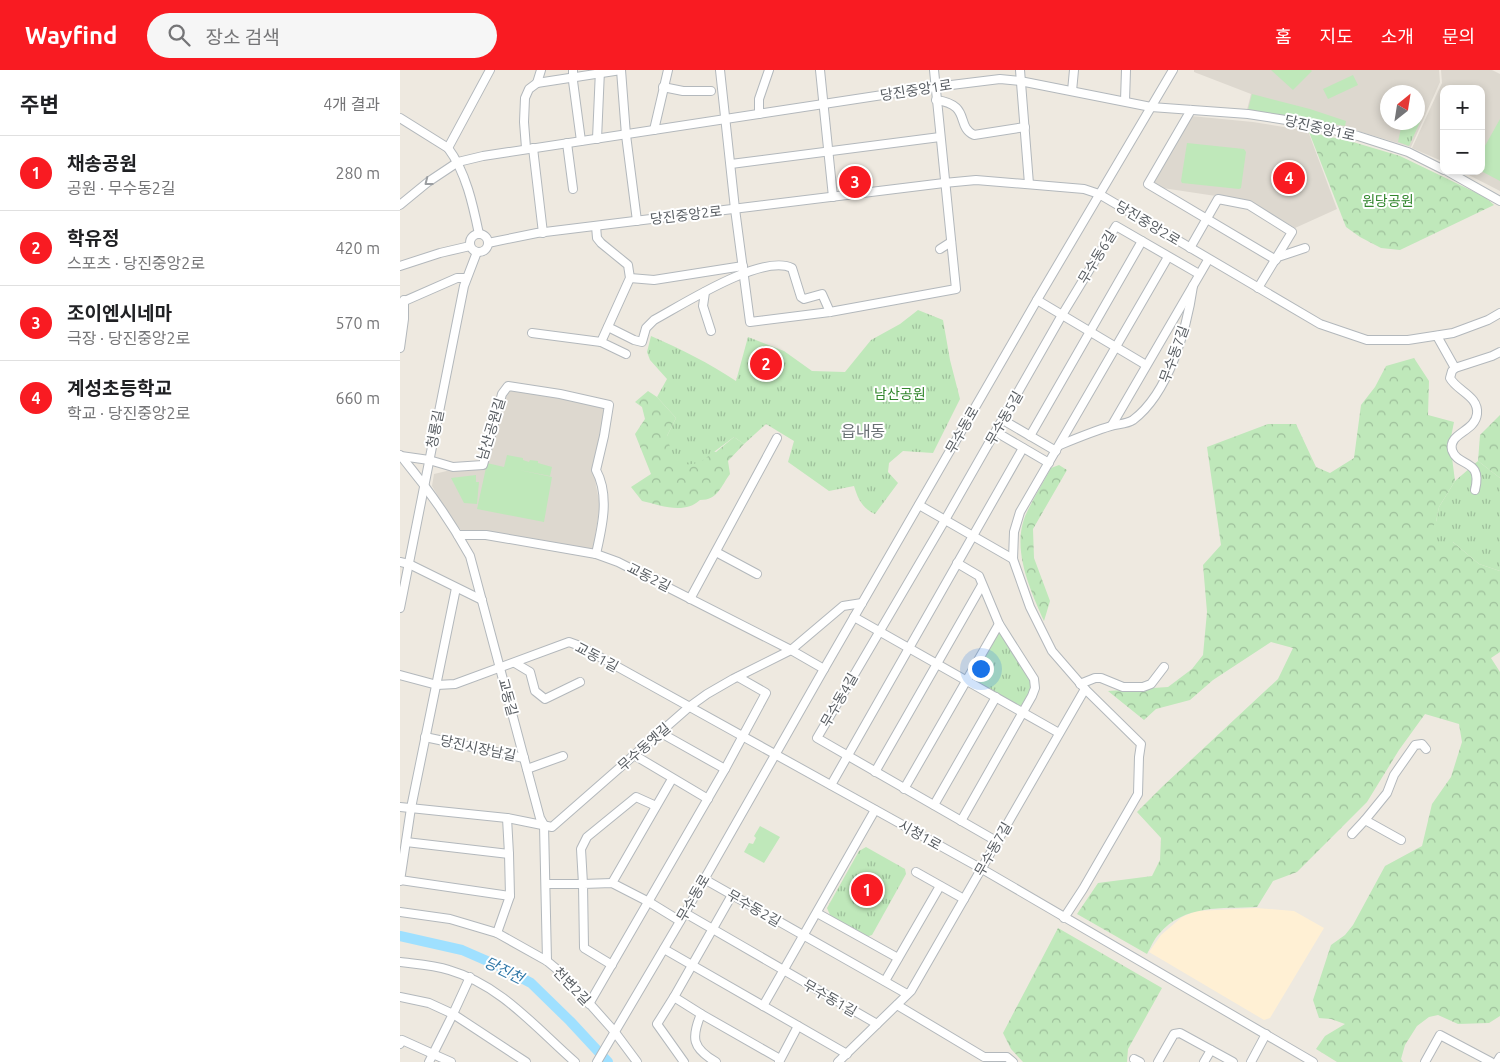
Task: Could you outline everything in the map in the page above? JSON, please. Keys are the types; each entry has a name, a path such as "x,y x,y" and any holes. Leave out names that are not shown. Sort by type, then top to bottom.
{"street":[{"path":"448,148 490,70"},
{"path":"536,83 541,70"},
{"path":"543,233 530,148 524,122 525,98 529,89 536,83 573,74 621,70"},
{"name":"당진중앙2로","path":"621,70 626,135 637,221"},
{"path":"654,130 668,70"},
{"name":"당진중앙2로","path":"720,70 735,209 744,270"},
{"path":"759,114 759,99 769,70"},
{"path":"820,70 833,196"},
{"path":"744,270 750,322 830,312 956,289 934,70"},
{"path":"1020,70 1028,184"},
{"path":"1072,91 1074,70"},
{"path":"1125,101 1126,70"},
{"name":"무수동로","path":"597,1062 685,913 1037,300 1173,70"},
{"path":"598,139 600,71"},
{"path":"573,74 581,141"},
{"name":"당진중앙1로","path":"400,205 428,182 458,162 567,142 626,135 726,118 1000,79 1020,81 1151,107 1248,114 1305,123 1358,136 1408,152 1440,168"},
{"path":"663,87 683,91 710,91"},
{"path":"936,100 950,102 957,107 967,129 974,135 1025,127"},
{"path":"1191,110 1148,184 1277,259"},
{"path":"400,118 448,148 458,162 476,217 479,234"},
{"path":"731,164 940,138"},
{"path":"567,142 573,189"},
{"name":"당진중앙1로","path":"1454,175 1500,201"},
{"name":"당진중앙2로","path":"488,243 514,236 976,180 1084,189 1099,194 1208,260 1320,324 1367,340 1408,340 1453,333 1488,320 1500,313"},
{"path":"1190,248 1218,199 1249,205 1292,232 1258,288"},
{"path":"596,226 597,238 628,265 630,278 601,342"},
{"name":"무수동6길","path":"1062,315 1116,226 1200,274"},
{"path":"400,266 440,253 474,249 485,250 488,243 486,238 479,234"},
{"path":"474,249 471,238 479,234"},
{"path":"1030,436 1142,241"},
{"path":"940,248 950,242"},
{"path":"1277,259 1306,248"},
{"name":"청룡길","path":"400,608 466,278 474,249"},
{"path":"1064,918 1138,794 1141,744 1082,686 1052,651 1030,607 1013,559 1014,532 1020,512 1168,257"},
{"name":"무수동7길","path":"1112,425 1208,260"},
{"path":"630,278 654,280 785,264 792,268 801,296 804,299 822,294 830,312"},
{"path":"608,327 642,342 646,328 654,320 744,270"},
{"path":"400,348 404,320 402,302 457,278 466,278"},
{"name":"무수동7길","path":"1058,448 1112,425 1132,421 1149,404 1162,386 1169,371 1190,310 1193,286"},
{"path":"705,292 703,306 711,331"},
{"path":"1037,300 1146,365"},
{"name":"무수동5길","path":"945,520 1062,315"},
{"path":"532,333 601,342 626,354"},
{"path":"1437,336 1455,368"},
{"path":"1476,490 1477,476 1475,471 1468,463 1457,458 1452,448 1452,441 1472,427 1477,410 1473,399 1453,383 1450,378 1455,368 1500,352"},
{"name":"남산공원길","path":"429,460 452,467 483,466 502,394 508,386 560,394 609,405 596,470 602,482 604,512 596,554"},
{"path":"1002,420 1030,436 1058,448"},
{"path":"996,432 1049,463"},
{"path":"690,599 777,438"},
{"path":"831,785 1023,448"},
{"path":"400,455 429,460"},
{"name":"교동길","path":"400,455 458,534 470,556 540,818 544,825 547,961"},
{"path":"919,504 1013,559"},
{"name":"무수동4길","path":"945,520 817,738 998,842"},
{"name":"교동2길","path":"458,534 486,535 596,554 618,562 791,650 824,669"},
{"path":"716,552 758,574"},
{"path":"400,562 409,564 482,600"},
{"path":"958,563 979,576 1000,624 1034,679 1034,692 961,821"},
{"path":"875,772 982,585"},
{"name":"당진시장남길","path":"456,588 426,737 524,758"},
{"name":"무수동옛길","path":"544,825 552,827 689,707 707,694 791,650 843,606 862,603"},
{"path":"854,617 1059,733"},
{"path":"904,789 1000,624"},
{"name":"교동1길","path":"500,667 569,642 580,646 689,707"},
{"path":"515,663 530,672 535,691 545,698 580,682"},
{"path":"1082,686 1095,678 1101,678 1123,687 1143,687 1151,684 1164,666"},
{"path":"400,675 437,685 455,684 500,667"},
{"path":"590,1004 725,769 766,693 738,677"},
{"name":"무수동7길","path":"838,1062 911,991 998,842 1059,733 1082,686"},
{"path":"934,805 996,698"},
{"path":"689,707 776,754"},
{"path":"661,733 725,769"},
{"path":"426,737 411,808 400,881 510,896"},
{"path":"1352,834 1387,793 1394,775 1415,745 1422,744 1426,749"},
{"name":"시청1로","path":"776,754 982,870 1313,1062"},
{"path":"527,769 563,756"},
{"path":"634,756 708,799"},
{"path":"612,883 672,779"},
{"path":"612,965 584,948 581,849 587,837 636,797 656,806"},
{"path":"400,807 508,818 544,825"},
{"path":"763,1006 875,810"},
{"path":"497,933 510,896 508,818"},
{"path":"1365,820 1401,840"},
{"path":"406,842 509,854"},
{"path":"916,872 964,899"},
{"name":"무수동2길","path":"704,879 907,994"},
{"path":"546,884 612,883 680,921"},
{"path":"885,981 940,886"},
{"path":"684,1062 657,1024 732,895"},
{"name":"천변2길","path":"400,912 450,919 497,933 547,961 565,976 590,1004 614,1031 637,1062"},
{"name":"무수동1길","path":"685,913 877,1024"},
{"path":"817,913 898,958"},
{"path":"664,949 847,1054"},
{"path":"400,962 448,970 470,977 510,1002 575,1062"},
{"path":"429,1062 470,977"},
{"path":"400,997 429,1003 452,1014 526,1062"},
{"path":"674,997 780,1061 798,1026"},
{"path":"896,1005 984,1057 1007,1057 1013,1062"},
{"path":"701,1014 694,1031 697,1046 707,1057 716,1062"},
{"path":"1158,1062 1174,1034 1180,1032 1233,1062"},
{"path":"1251,1062 1266,1034"},
{"path":"1425,1062 1440,1035 1491,1062"},
{"path":"401,1041 451,1062"},
{"path":"1204,1062 1211,1050"},
{"path":"560,1062 565,1053"},
{"path":"1497,1062 1500,1056"}],"shaded area":[{"path":"1194,70 1439,70 1440,82 1425,116 1425,85 1380,85 1380,130 1419,130 1411,147 1345,127 1247,110 1251,94 1194,72"},
{"path":"1441,70 1492,70 1500,74 1500,191 1469,175 1485,175 1485,85 1441,85"},
{"path":"1440,87 1440,160 1412,148 1420,130 1425,130 1425,120"},
{"path":"1191,116 1253,122 1308,131 1337,209 1295,228 1249,201 1156,187 1154,182"},
{"path":"508,389 556,396 606,407 594,470 600,505 593,549 487,531 461,530 451,518 432,486 434,474 451,470 484,469 503,395"},
{"path":"1256,908 1294,911 1324,928 1270,1018 1264,1020 1149,952 1161,935 1182,917 1196,911"}],"green space":[{"path":"1271,70 1311,70 1312,71 1293,90"},
{"path":"1353,75 1358,85 1328,99 1323,89"},
{"path":"1252,94 1310,109 1346,121 1345,126 1248,110"},
{"path":"1500,119 1500,181 1485,173 1485,146"},
{"path":"1401,130 1416,130 1409,146 1398,142"},
{"name":"원당공원","path":"1309,132 1353,142 1400,156 1485,197 1494,205 1400,250 1381,248 1346,227"},
{"path":"1187,143 1244,149 1246,152 1241,188 1182,183"},
{"name":"남산공원","path":"918,310 943,320 950,360 960,399 933,453 903,451 889,463 888,472 898,483 875,514 861,503 854,486 829,491 788,462 794,441 766,424 744,444 734,437 699,463 675,466 667,436 676,418 657,397 667,379 650,360 647,352 651,336 716,368 736,381 748,337 784,351 812,371 845,372 871,340 900,324"},
{"path":"1414,358 1429,381 1428,415 1454,422 1450,442 1455,481 1439,507 1436,522 1453,542 1479,564 1500,571 1500,652 1491,658 1500,672 1500,1016 1489,1023 1458,1024 1438,1015 1429,1017 1417,1026 1405,1045 1401,1059 1403,1062 1337,1062 1316,1049 1325,1036 1345,1024 1331,1019 1319,1018 1313,1000 1331,945 1345,935 1353,925 1385,866 1422,846 1432,804 1451,777 1462,742 1459,724 1425,714 1399,750 1367,802 1297,872 1273,881 1257,907 1204,910 1180,917 1159,934 1147,954 1077,914 1098,883 1152,876 1160,860 1161,838 1137,812 1278,679 1293,648 1271,642 1213,680 1190,700 1156,709 1144,720 1108,691 1168,687 1192,669 1203,655 1207,612 1203,565 1221,545 1207,447 1268,424 1296,424 1316,467 1330,473 1354,458 1361,405 1375,387 1386,366"},
{"path":"648,391 657,397 676,418 667,436 716,452 734,437 744,444 728,461 730,474 718,492 711,498 700,500 694,505 687,507 672,508 642,501 631,487 651,474 635,434 645,419 642,407 635,402"},
{"path":"1500,415 1500,478 1478,461 1480,435"},
{"path":"507,455 523,458 523,460 529,462 530,460 538,461 538,463 552,467 550,476 519,470 552,477 544,522 477,509 487,463 504,467"},
{"path":"1478,461 1500,478 1500,571 1479,564 1453,542 1435,546 1426,536 1436,522 1439,507 1455,481"},
{"path":"1059,465 1067,470 1033,529 1034,558 1050,601 1044,621 1024,568 1021,553 1022,525 1051,468"},
{"path":"476,475 476,482 479,482 477,504 464,503 451,478"},
{"path":"1000,629 1033,679 1034,688 1025,706 1020,708 973,681 972,678"},
{"path":"760,826 780,837 764,863 744,852 749,843 753,844 756,838 754,836"},
{"path":"866,847 905,869 906,874 872,935 866,937 830,915 827,908 859,851"},
{"path":"1058,928 1162,988 1128,1049 1127,1062 1023,1062 1011,1049 1003,1033"}],"waterway":[{"name":"당진천","path":"400,936 462,950 531,983 608,1062"}],"place":[{"name":"계성초등학교","path":"1289,178"},
{"name":"조이엔시네마","path":"855,182"},
{"name":"학유정","path":"766,364"},
{"name":"채송공원","path":"867,890"}],"district":[{"name":"읍내동","path":"863,431"}]}
